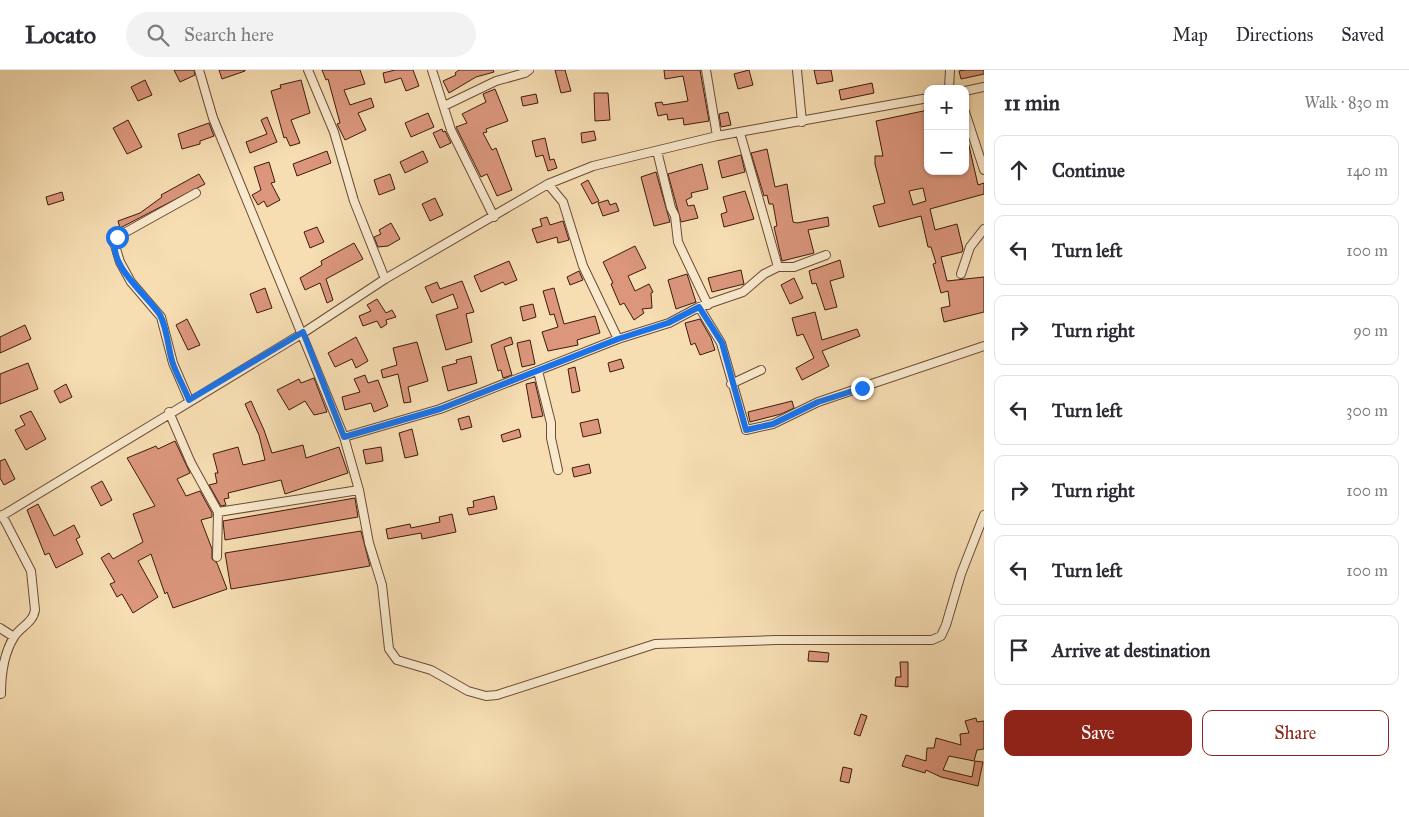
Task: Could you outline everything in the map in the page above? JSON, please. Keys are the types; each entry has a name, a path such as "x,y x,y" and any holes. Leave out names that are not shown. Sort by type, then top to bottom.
{"street":[{"path":"199,70 213,118 303,332 344,437 359,490 369,543 382,585 389,649 397,660 431,670 468,691 486,696 497,695 655,644 730,641 932,640 941,636 946,625 961,574 984,515"},
{"path":"308,70 334,132 354,201 385,280"},
{"path":"432,70 451,130 494,217"},
{"path":"444,106 496,81 525,73 529,70"},
{"path":"706,70 717,136"},
{"path":"797,70 802,122"},
{"path":"950,70 950,85"},
{"path":"969,90 984,87"},
{"path":"1,694 1,676 14,637 34,616 31,571 1,516 385,280 548,184 593,166 717,136 924,99"},
{"path":"969,124 984,170"},
{"path":"740,133 778,267"},
{"path":"657,152 671,208 675,216 678,242 708,305"},
{"path":"548,184 563,202 583,266 618,339"},
{"path":"189,400 172,363 161,317 131,282 120,262 114,242 117,237 196,192"},
{"path":"962,274 970,247 984,229"},
{"path":"344,437 440,409 618,339 668,323 699,307 749,289 764,274 778,267 794,267 826,254"},
{"path":"699,307 722,343 731,384 746,430 773,424 818,402 984,346"},
{"path":"731,384 761,370"},
{"path":"538,371 551,423 550,438 558,470"},
{"path":"169,412 192,464 218,512 217,557"},
{"path":"218,512 359,490"},
{"path":"0,628 14,637"}],"building":[{"path":"174,70 194,70 195,75 180,82"},
{"path":"219,70 245,70 245,71 222,79"},
{"path":"322,70 360,70 365,84 344,90 350,105 371,98 374,107 358,113 366,130 345,140 337,124 340,123 328,79 326,80"},
{"path":"395,70 413,70 419,86 406,91 401,78 385,83 383,73"},
{"path":"459,70 493,70 494,72 476,77 449,93 443,81 456,75 455,73"},
{"path":"555,70 565,70 571,91 561,93"},
{"path":"664,70 700,70 709,121 684,125 683,118 668,120 667,114 658,116 655,103 662,102 663,105 688,101 683,76 665,79"},
{"path":"749,70 753,85 738,89 734,74"},
{"path":"814,70 831,70 833,81 817,84"},
{"path":"984,70 984,74 961,79 959,71"},
{"path":"145,80 152,95 138,101 131,87"},
{"path":"301,80 310,113 291,120 300,143 290,146 286,137 284,138 271,91 281,88 280,85"},
{"path":"872,83 874,93 841,100 839,90"},
{"path":"495,89 508,121 486,129 487,132 483,133 492,150 496,148 512,190 497,196 487,174 481,177 456,127 467,123 462,114 486,102 483,94"},
{"path":"594,93 608,93 610,120 595,121"},
{"path":"536,94 538,103 523,106 521,97"},
{"path":"924,111 924,175 969,175 969,146 978,185 984,183 984,194 930,209 935,230 957,224 963,249 962,252 941,257 947,281 984,277 984,312 944,322 941,308 950,306 948,291 941,293 933,264 936,263 931,247 928,247 921,216 879,227 873,206 885,203 875,164 875,156 883,156 876,121","holes":["923,188 926,201 913,205 909,191"]},
{"path":"728,112 731,125 721,127 719,114"},
{"path":"428,113 434,127 411,137 405,123"},
{"path":"267,117 277,142 250,153 246,142 267,134 261,120"},
{"path":"128,120 142,147 127,154 113,128"},
{"path":"209,123 214,136 200,141 200,144 182,149 178,134"},
{"path":"442,129 451,143 440,148 433,133"},
{"path":"594,131 596,140 582,143 581,133"},
{"path":"545,138 550,160 554,159 557,168 548,171 543,155 536,157 532,141"},
{"path":"767,149 775,187 787,184 793,222 797,223 828,217 829,226 808,230 814,253 782,261 774,227 777,226 773,204 769,204 767,195 764,196 751,153"},
{"path":"327,151 331,163 297,176 293,164"},
{"path":"423,151 428,162 405,173 400,162"},
{"path":"741,155 745,172 722,178 718,161"},
{"path":"269,162 275,182 271,183 280,200 267,207 264,201 258,205 252,195 261,190 254,167"},
{"path":"702,164 708,189 691,193 692,197 686,200 688,206 694,205 698,218 681,222 668,174"},
{"path":"656,172 670,222 654,226 641,177"},
{"path":"199,174 205,184 120,228 118,221 140,213 162,197 161,195"},
{"path":"390,174 395,189 379,195 374,180"},
{"path":"588,180 599,201 592,204 581,184"},
{"path":"745,191 754,219 724,227 721,214 727,212 723,197"},
{"path":"62,192 64,200 48,205 46,197"},
{"path":"435,198 443,215 430,221 422,204"},
{"path":"608,200 610,205 616,203 619,211 603,216 598,203"},
{"path":"547,217 550,225 563,221 569,240 558,243 557,237 537,243 532,229 542,226 540,219"},
{"path":"391,223 400,239 388,246 378,247 374,237 381,234 379,230"},
{"path":"317,227 324,242 310,248 304,232"},
{"path":"354,243 363,259 326,279 333,300 327,303 320,283 305,290 300,278 322,265 321,261"},
{"path":"635,246 646,268 628,276 635,291 649,284 653,292 651,293 652,308 642,309 644,313 634,320 624,303 620,305 611,284 613,283 603,262"},
{"path":"840,260 844,277 830,281 837,307 825,310 816,283 812,284 809,271"},
{"path":"509,261 517,280 505,285 503,282 481,292 474,276"},
{"path":"741,270 744,284 712,292 708,278"},
{"path":"579,271 583,280 570,285 567,277"},
{"path":"687,274 696,302 676,309 668,280"},
{"path":"794,278 803,298 790,304 781,285"},
{"path":"462,281 474,312 466,314 472,342 446,350 436,315 458,308 453,294 432,303 425,287 437,282 440,289"},
{"path":"265,288 272,308 257,313 250,294"},
{"path":"554,288 564,324 595,316 600,333 577,340 578,345 548,351 542,332 558,327 554,314 550,315 543,291"},
{"path":"377,299 386,313 392,310 396,317 386,320 387,324 381,328 377,321 363,326 359,316 371,311 367,305"},
{"path":"533,304 536,317 523,321 520,307"},
{"path":"815,312 822,340 857,329 860,336 822,351 829,366 802,380 796,368 814,358 803,334 797,336 792,318"},
{"path":"187,319 200,345 188,350 176,325"},
{"path":"700,319 711,338 715,350 700,355 695,343 691,345 685,323"},
{"path":"25,325 31,339 0,353 0,337"},
{"path":"356,337 368,361 356,368 352,359 335,367 328,353"},
{"path":"511,337 513,344 504,347 512,375 503,378 501,370 498,371 491,345"},
{"path":"530,340 535,364 522,367 517,343"},
{"path":"417,342 428,381 408,387 411,402 404,403 398,374 383,378 381,370 397,365 393,348"},
{"path":"471,356 477,383 448,391 442,367 457,363 456,360"},
{"path":"621,359 624,368 610,372 608,363"},
{"path":"28,363 38,389 0,404 0,374"},
{"path":"575,367 580,391 572,393 568,369"},
{"path":"365,375 368,383 378,380 388,406 374,412 371,403 345,410 342,397 360,392 354,379"},
{"path":"314,378 327,412 314,415 305,401 289,410 277,390 299,379 301,383"},
{"path":"535,382 543,416 532,418 526,384"},
{"path":"66,384 72,397 60,403 54,391"},
{"path":"251,401 272,453 303,445 306,458 339,447 348,473 285,494 281,480 228,493 229,498 224,499 226,505 221,506 209,485 217,483 215,473 218,473 213,454 238,447 243,465 265,460 259,435 245,404"},
{"path":"792,401 794,408 781,414 750,422 748,412"},
{"path":"31,411 46,439 26,450 15,430 25,425 20,416"},
{"path":"469,416 472,427 461,430 458,419"},
{"path":"598,419 601,433 583,437 580,423"},
{"path":"412,429 418,455 405,458 399,433"},
{"path":"519,429 521,437 503,442 501,435"},
{"path":"175,441 190,473 177,479 186,496 200,491 212,513 212,517 201,520 212,549 212,559 217,563 227,589 173,608 167,592 165,594 151,554 138,561 158,597 133,613 122,594 117,597 110,584 115,582 101,558 109,553 113,559 143,542 133,514 155,506 127,458 156,446 158,449"},
{"path":"381,447 383,461 366,464 363,450"},
{"path":"5,459 15,479 4,485 0,478 0,461"},
{"path":"589,464 591,473 574,477 572,468"},
{"path":"102,481 112,500 101,506 91,487"},
{"path":"494,496 497,509 469,515 467,508 474,507 473,501"},
{"path":"355,498 358,517 225,540 223,521"},
{"path":"38,504 54,536 74,525 80,537 76,539 83,554 56,568 49,553 45,555 27,510"},
{"path":"452,514 456,532 422,539 421,533 388,539 386,529 410,524 411,528 440,522 439,517"},
{"path":"361,531 370,566 231,589 225,553"},
{"path":"809,651 829,653 828,662 808,661"},
{"path":"900,662 908,662 908,687 895,686 896,677 901,677"},
{"path":"861,714 867,716 860,736 854,734"},
{"path":"976,718 977,722 984,721 984,749 977,750 974,761 949,756 943,770 972,777 975,761 983,762 978,786 941,777 926,770 925,773 902,766 906,755 926,761 927,748 934,748 936,738 961,745 960,734 969,733 965,721"},
{"path":"843,767 852,769 849,783 840,781"}],"route":[{"path":"117,237 114,242 114,249 120,262 131,282 161,317 172,363 189,400 303,332 344,437 440,409 618,339 668,323 699,307 722,343 731,384 746,430 773,424 812,404 862,388"}]}
